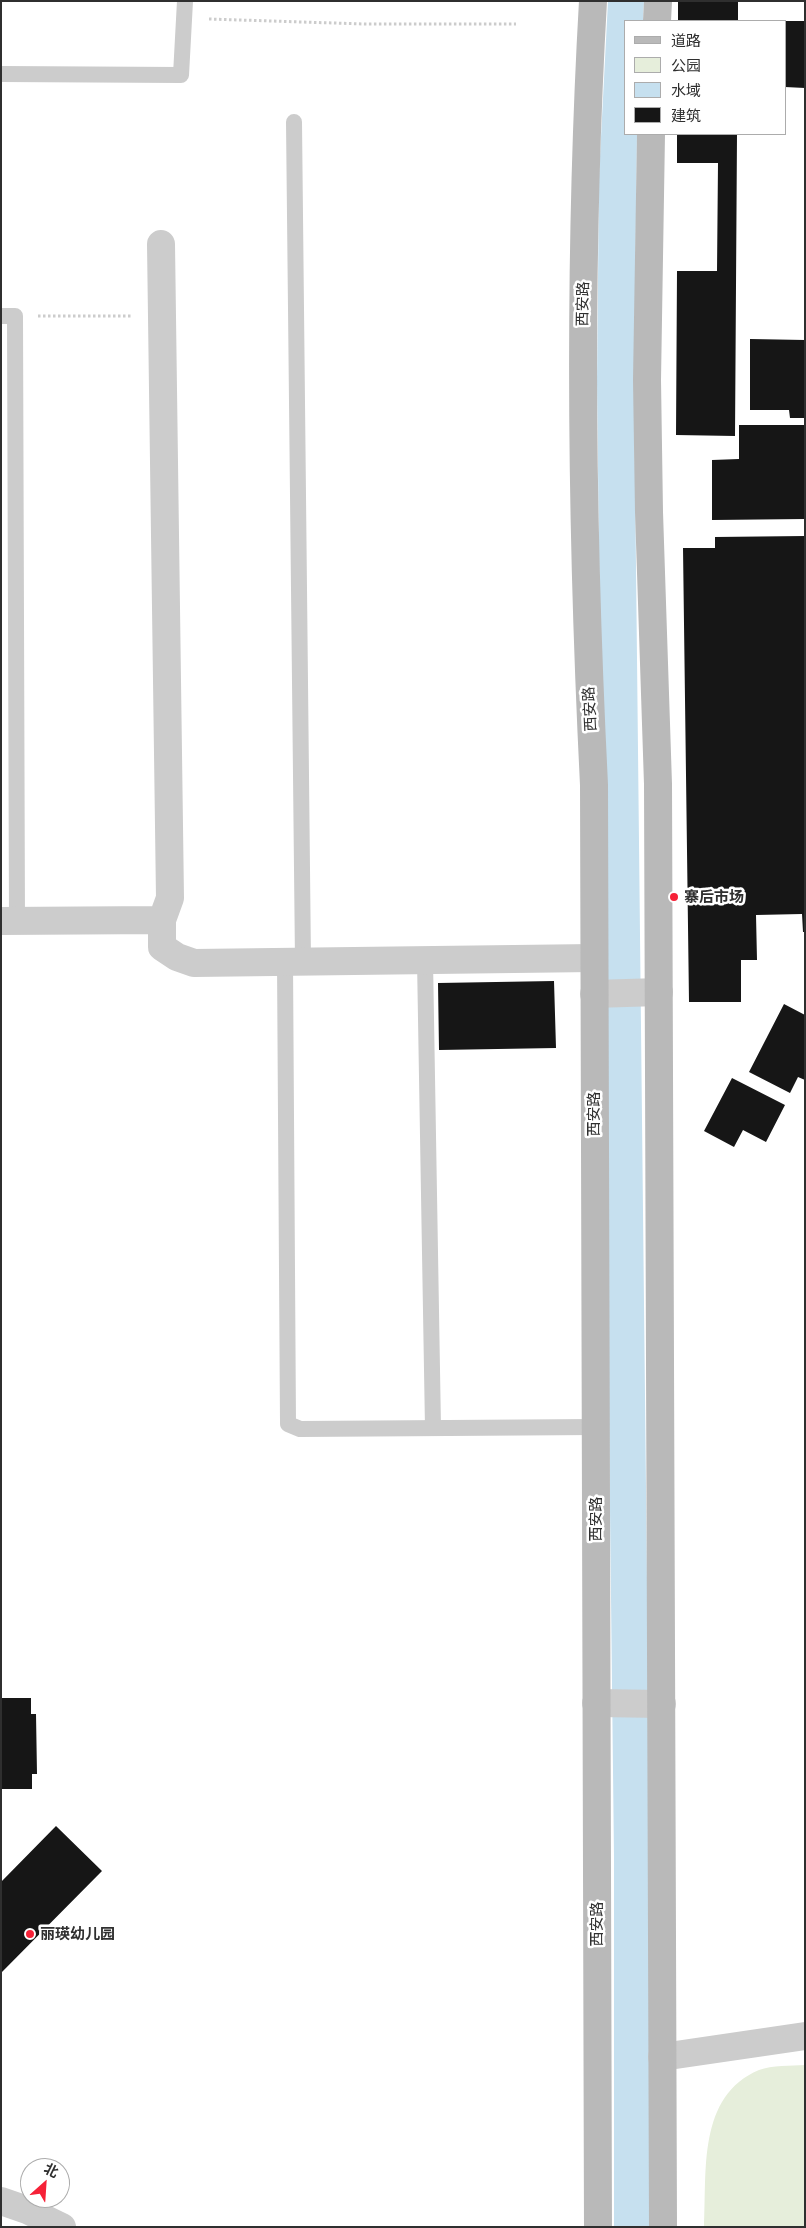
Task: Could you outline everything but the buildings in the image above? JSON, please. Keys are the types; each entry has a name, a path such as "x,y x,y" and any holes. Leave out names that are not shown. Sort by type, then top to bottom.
{"street":[{"name":"西安路","path":"593,1 586,112 582,380 587,640 594,785 594,958 598,994 595,1427 601,1703 598,2227"},
{"path":"657,20 658,1"},
{"path":"651,135 647,380 649,532 658,784 653,992 656,1704 663,2227"},
{"path":"160,244 170,898 162,920 162,947 176,957 194,964 594,958"},
{"path":"9,921 162,920"},
{"path":"598,994 653,992"},
{"path":"601,1703 656,1704"},
{"path":"662,2057 805,2036"},
{"path":"1,2201 27,2210 62,2227"}],"lane":[{"path":"1,74 181,75 185,1"},
{"path":"294,122 294,962 288,1424 300,1429 595,1427"},
{"path":"8,316 9,921"},
{"path":"425,960 433,1428"}],"path":[{"path":"184,18 364,24 516,24"},
{"path":"8,316 162,316"}],"green space":[{"path":"805,2065 805,2227 704,2227 706,2160 709,2138 715,2117 725,2098 739,2082 759,2070 776,2066"}],"water":[{"path":"608,1 644,1 643,20 624,20 624,135 637,135 634,382 650,1856 650,2227 614,2227 614,1856 597,382 599,176"}],"place":[{"name":"寨后市场","path":"674,897"},
{"name":"丽瑛幼儿园","path":"30,1934"}]}
